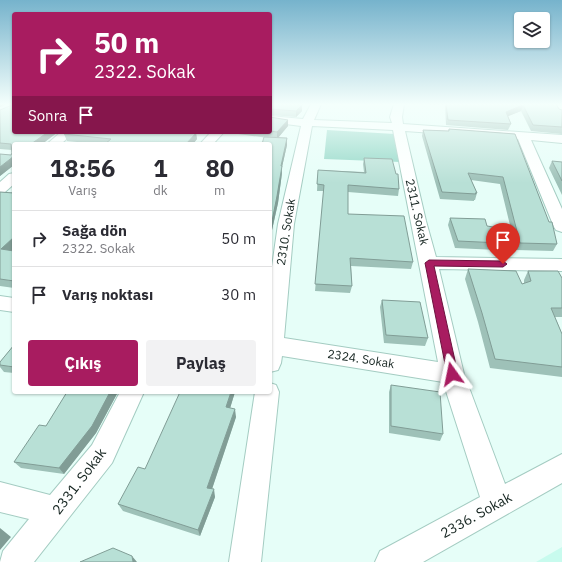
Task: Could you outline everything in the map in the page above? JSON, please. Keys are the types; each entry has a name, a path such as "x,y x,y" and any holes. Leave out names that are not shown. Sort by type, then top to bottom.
{"street":[{"name":"2310. Sokak","path":"272,343 286,224 305,130"},
{"name":"2311. Sokak","path":"399,130 418,221 429,263 452,374 497,503"},
{"path":"443,130 562,139"},
{"path":"56,142 66,134"},
{"path":"208,142 216,134"},
{"path":"523,136 562,227"},
{"path":"0,188 12,178"},
{"path":"429,263 562,265"},
{"path":"0,303 12,305"},
{"name":"2324. Sokak","path":"272,351 452,374"},
{"name":"2331. Sokak","path":"14,562 102,454 131,394"},
{"path":"245,562 267,394"},
{"name":"2336. Sokak","path":"391,562 562,468"},
{"path":"0,497 56,511"}],"shaded area":[{"path":"327,130 331,130 395,134 401,162 324,159"},
{"path":"562,547 562,562 536,562"}],"building":[{"path":"0,130 12,130 12,134 45,134 34,142 12,142 12,153 11,144 0,143"},
{"path":"423,130 465,130 515,134 549,222 552,222 557,244 520,243 503,177 468,173 477,193 475,193 476,194 442,192"},
{"path":"64,134 195,134 188,142 107,142 111,139"},
{"path":"264,137 287,138 272,221 272,142 263,142"},
{"path":"12,153 12,158 0,167 0,154 11,155"},
{"path":"364,158 392,159 396,174 398,174 399,189 348,185 348,214 404,216 413,262 350,258 352,286 315,284 324,185 317,184 318,170 366,173"},
{"path":"552,161 562,162 562,181"},
{"path":"0,192 12,193 12,239 1,249 12,251 12,281 0,279"},
{"path":"450,218 485,219 487,226 493,227 501,243 458,241"},
{"path":"468,269 516,271 522,284 531,281 528,271 558,271 562,278 562,308 551,308 562,334 562,367 495,359"},
{"path":"382,300 420,302 428,338 386,335"},
{"path":"12,347 12,367 0,365 0,362"},
{"path":"391,385 440,392 443,434 391,426"},
{"path":"66,394 109,394 92,426 59,468 14,462 39,425 46,426"},
{"path":"179,394 230,394 226,407 235,409 207,488 214,489 198,530 118,504 138,467 145,469"},
{"path":"113,548 132,556 133,562 80,562"}],"route":[{"path":"452,374 429,263 503,264"}]}
